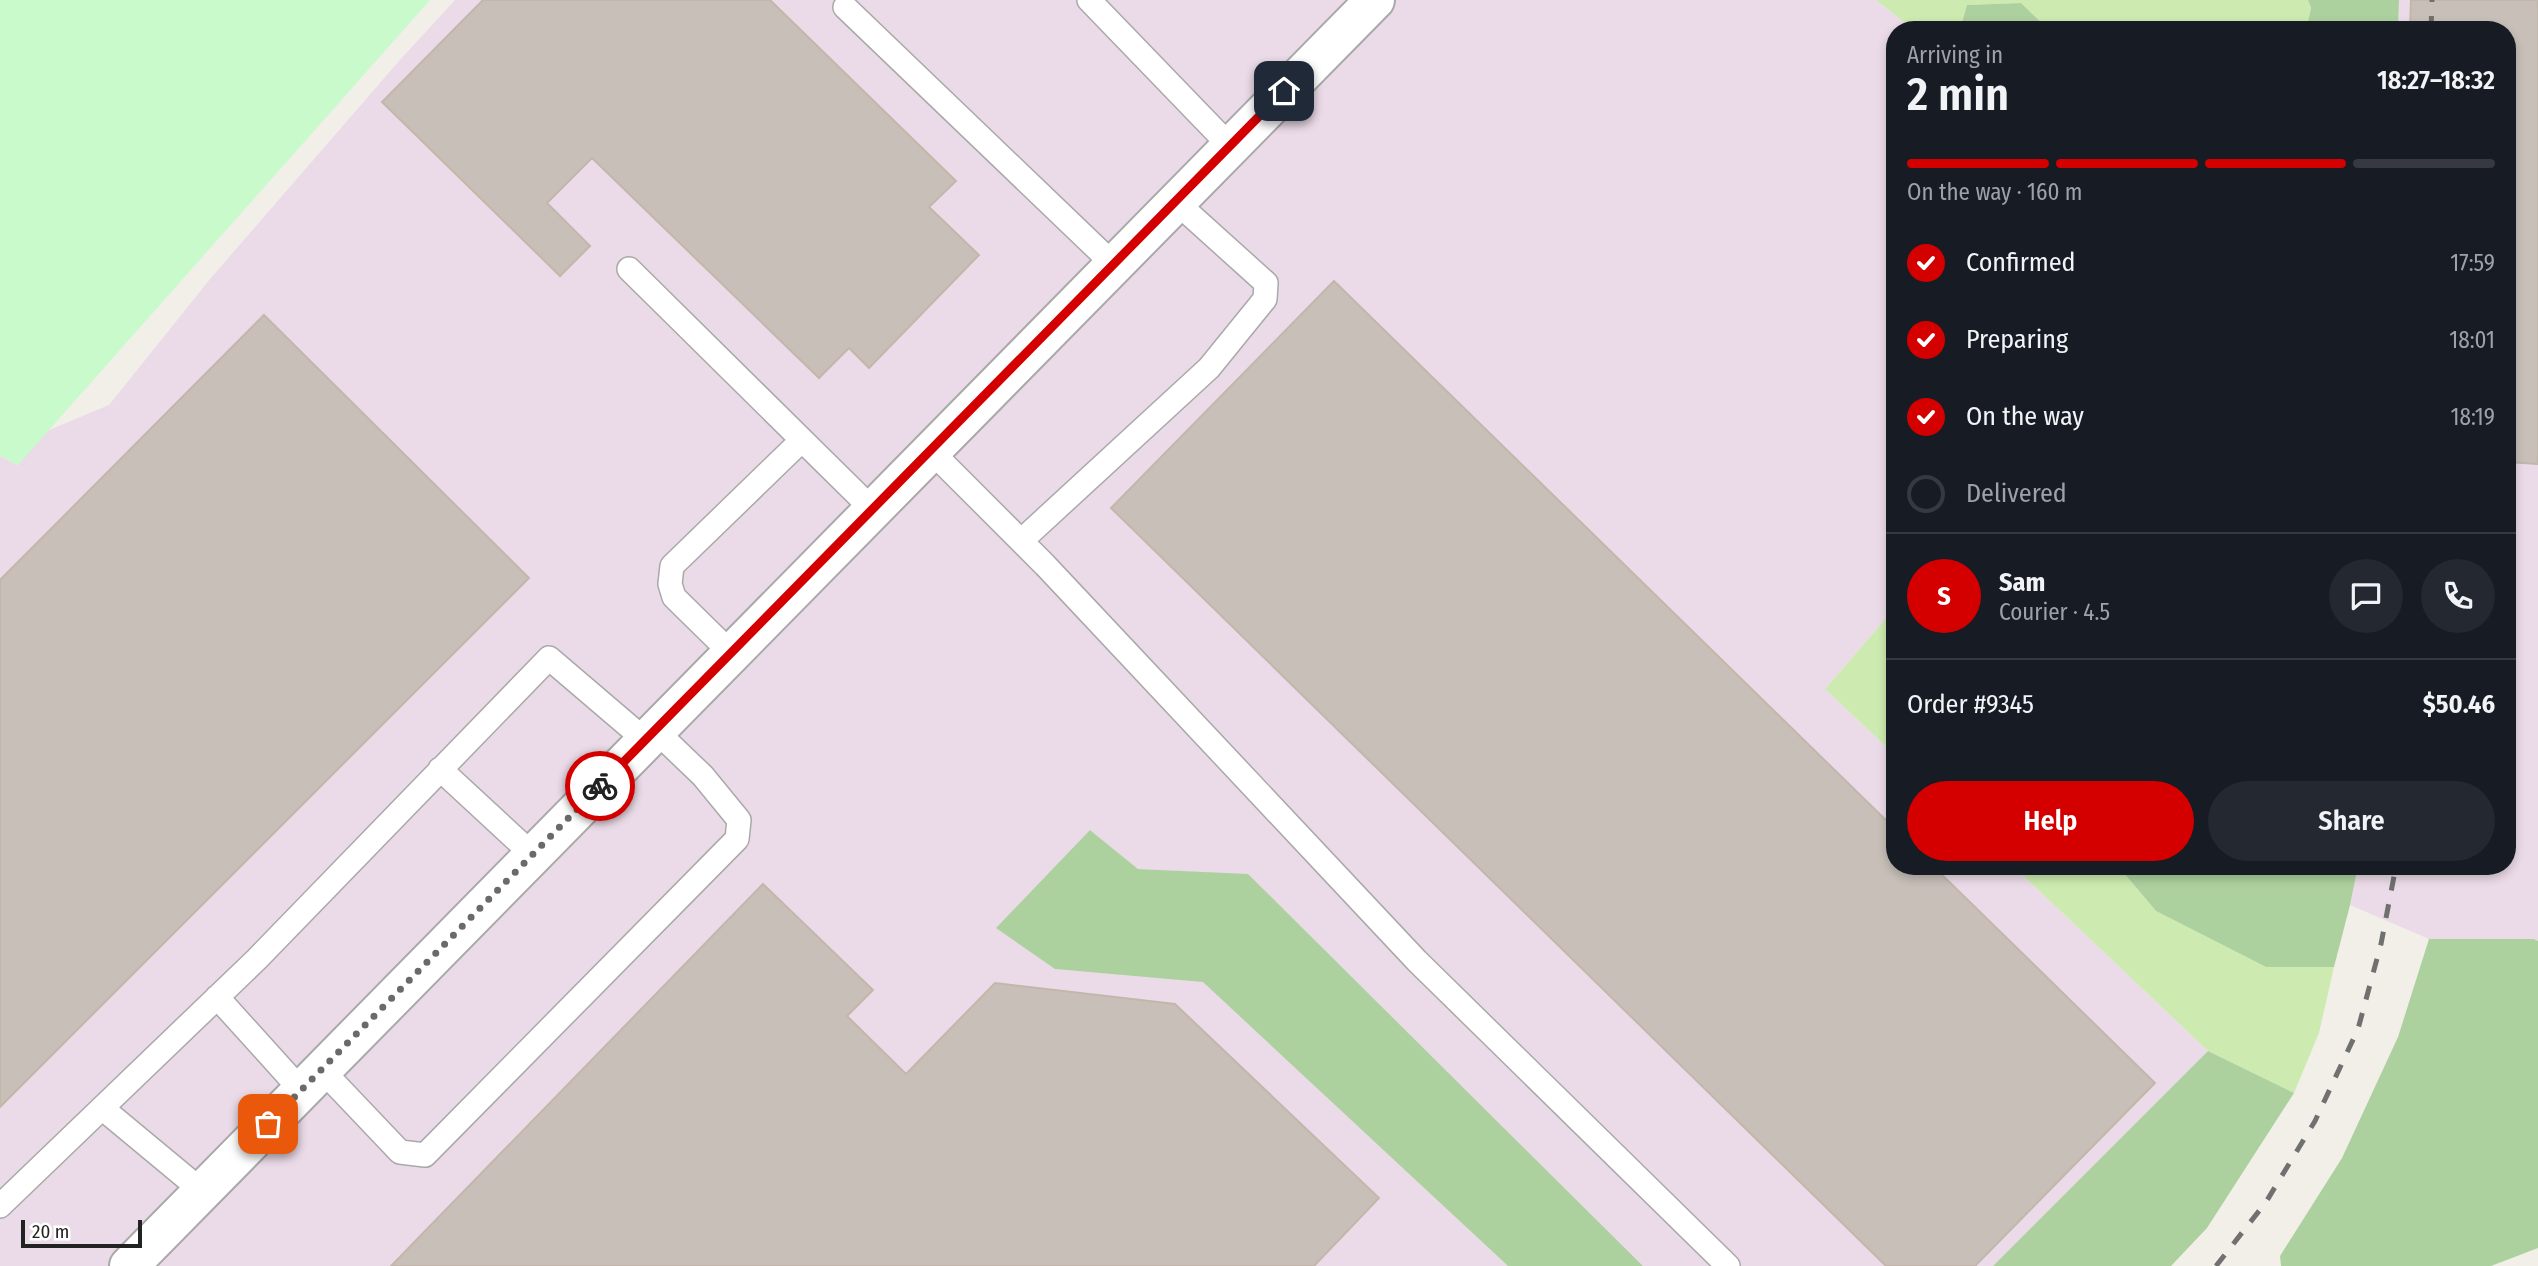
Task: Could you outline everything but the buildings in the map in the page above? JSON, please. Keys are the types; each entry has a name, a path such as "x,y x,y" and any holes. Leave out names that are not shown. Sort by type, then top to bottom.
{"street":[{"path":"129,1266 1375,0"}],"lane":[{"path":"1089,0 1230,146"},
{"path":"845,7 1113,264"},
{"path":"1021,541 1209,368 1265,299 1266,283 1175,201"},
{"path":"629,269 872,509"},
{"path":"730,653 674,597 670,584 672,566 802,440"},
{"path":"930,450 1021,541 1417,961 1728,1266"},
{"path":"0,1206 217,997 549,658 703,776 739,820 737,839 425,1155 400,1152 311,1080 217,997"},
{"path":"440,769 533,855"},
{"path":"102,1108 202,1191"}],"shaded area":[{"path":"455,0 1876,0 1903,21 1886,21 1886,618 1825,689 1886,747 1886,875 2022,875 2208,1051 1993,1266 1643,1266 1248,875 1138,869 1090,830 1055,969 1203,981 1508,1266 0,1266 0,456 18,465 30,438 109,405 210,279"},
{"path":"2399,0 2538,0 2538,941 2429,939 2350,905 2356,875 2516,875 2516,21 2398,21"}],"green space":[{"path":"0,0 430,0 18,465 0,456"},
{"path":"1876,0 2308,0 2311,8 2308,21 2040,21 2021,3 1968,5 1963,21 1903,21"},
{"path":"2308,0 2399,0 2398,21 2308,21 2311,8"},
{"path":"2021,3 2040,21 1963,21 1967,5"},
{"path":"1886,618 1886,747 1825,689"},
{"path":"1090,830 1138,869 1248,874 1643,1266 1508,1266 1203,982 1055,969 996,928"},
{"path":"2022,875 2126,875 2156,911 2266,967 2334,967 2319,1033 2294,1093 2208,1051"},
{"path":"2126,875 2356,875 2334,967 2266,967 2156,911"},
{"path":"2429,939 2538,941 2538,1248 2491,1266 2281,1266 2280,1256 2342,1158 2398,1037"},
{"path":"2208,1051 2294,1093 2207,1228 2171,1266 1993,1266"}],"railway":[{"path":"2431,21 2432,0"},
{"path":"2216,1266 2266,1202 2315,1121 2358,1029 2381,944 2394,875"}],"way so far":[{"path":"268,1124 600,786"}],"route":[{"path":"600,786 1284,91"}]}
